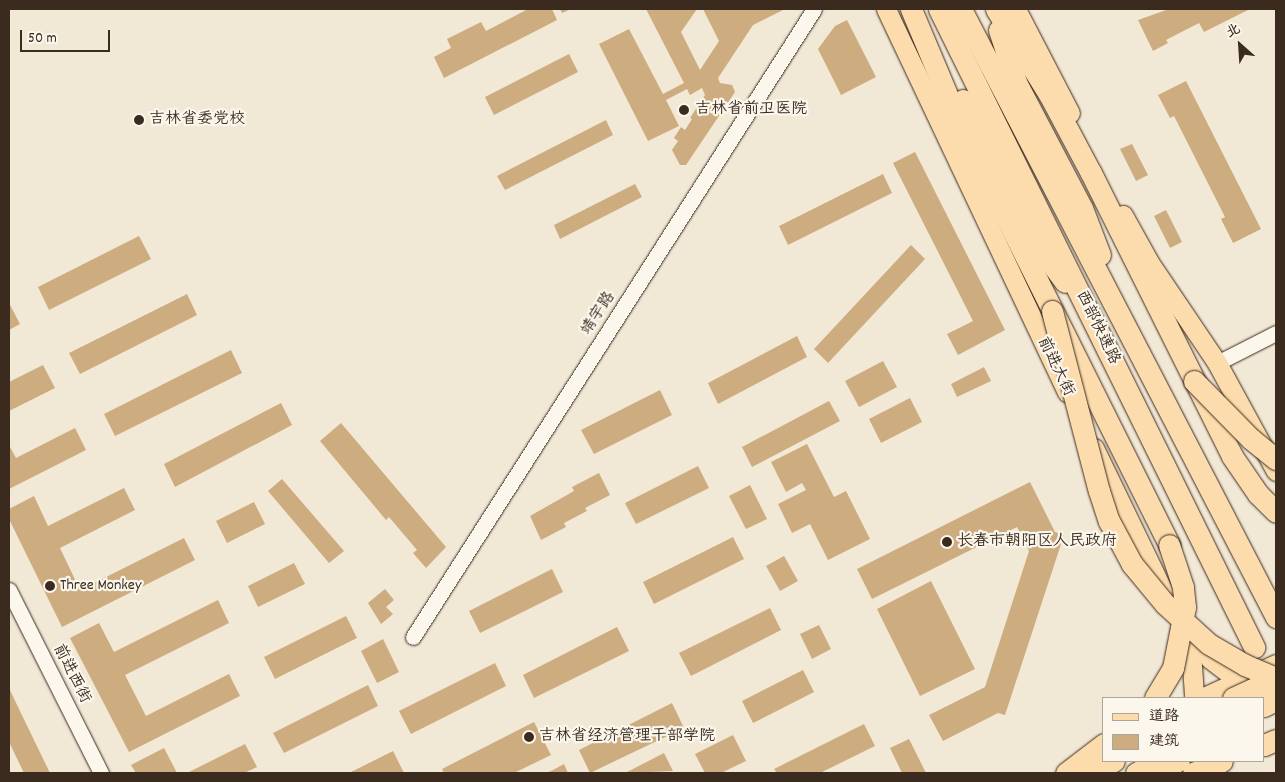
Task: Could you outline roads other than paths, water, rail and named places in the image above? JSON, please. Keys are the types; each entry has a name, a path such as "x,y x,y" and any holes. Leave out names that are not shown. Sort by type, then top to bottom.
{"highway":[{"path":"911,9 944,93 1052,311 1160,522 1183,587 1185,607 1180,645 1173,668 1156,697"},
{"path":"916,9 1040,248 1058,277 1082,297"},
{"name":"西部快速路","path":"939,9 1104,285 1276,618"},
{"name":"西部快速路","path":"961,9 1003,115 1082,297 1254,647"},
{"path":"994,9 1016,82 1082,208 1100,255 1104,285"},
{"path":"994,9 1050,96 1091,173 1232,456 1258,494 1276,512"},
{"path":"1052,311 1099,491 1109,521 1132,564 1165,604 1202,639 1245,665 1276,678"},
{"path":"1194,381 1251,439 1276,459"},
{"path":"1235,690 1276,678"},
{"path":"1066,773 1102,746"},
{"path":"1091,773 1112,762"},
{"path":"1136,773 1157,762"},
{"path":"1193,773 1220,762"}],"main road":[{"name":"前进大街","path":"886,9 1096,453 1176,612 1192,639 1235,690 1257,697"},
{"path":"1016,9 1133,233 1217,363 1276,471"},
{"path":"1176,612 1192,666 1194,697"},
{"path":"1206,697 1235,690 1276,664"},
{"name":"前进大街","path":"1265,701 1276,710"},
{"path":"1265,716 1276,710"},
{"path":"1072,773 1102,756"},
{"path":"1157,773 1178,762"}],"street":[{"name":"靖宇路","path":"413,637 814,9"},
{"path":"1217,363 1276,333"},
{"name":"前进西街","path":"9,590 102,773"}],"place":[{"name":"吉林省前卫医院","path":"684,110"},
{"name":"吉林省委党校","path":"139,120"},
{"name":"长春市朝阳区人民政府","path":"947,542"},
{"name":"Three Monkey","path":"50,586"},
{"name":"吉林省经济管理干部学院","path":"529,737"}]}
